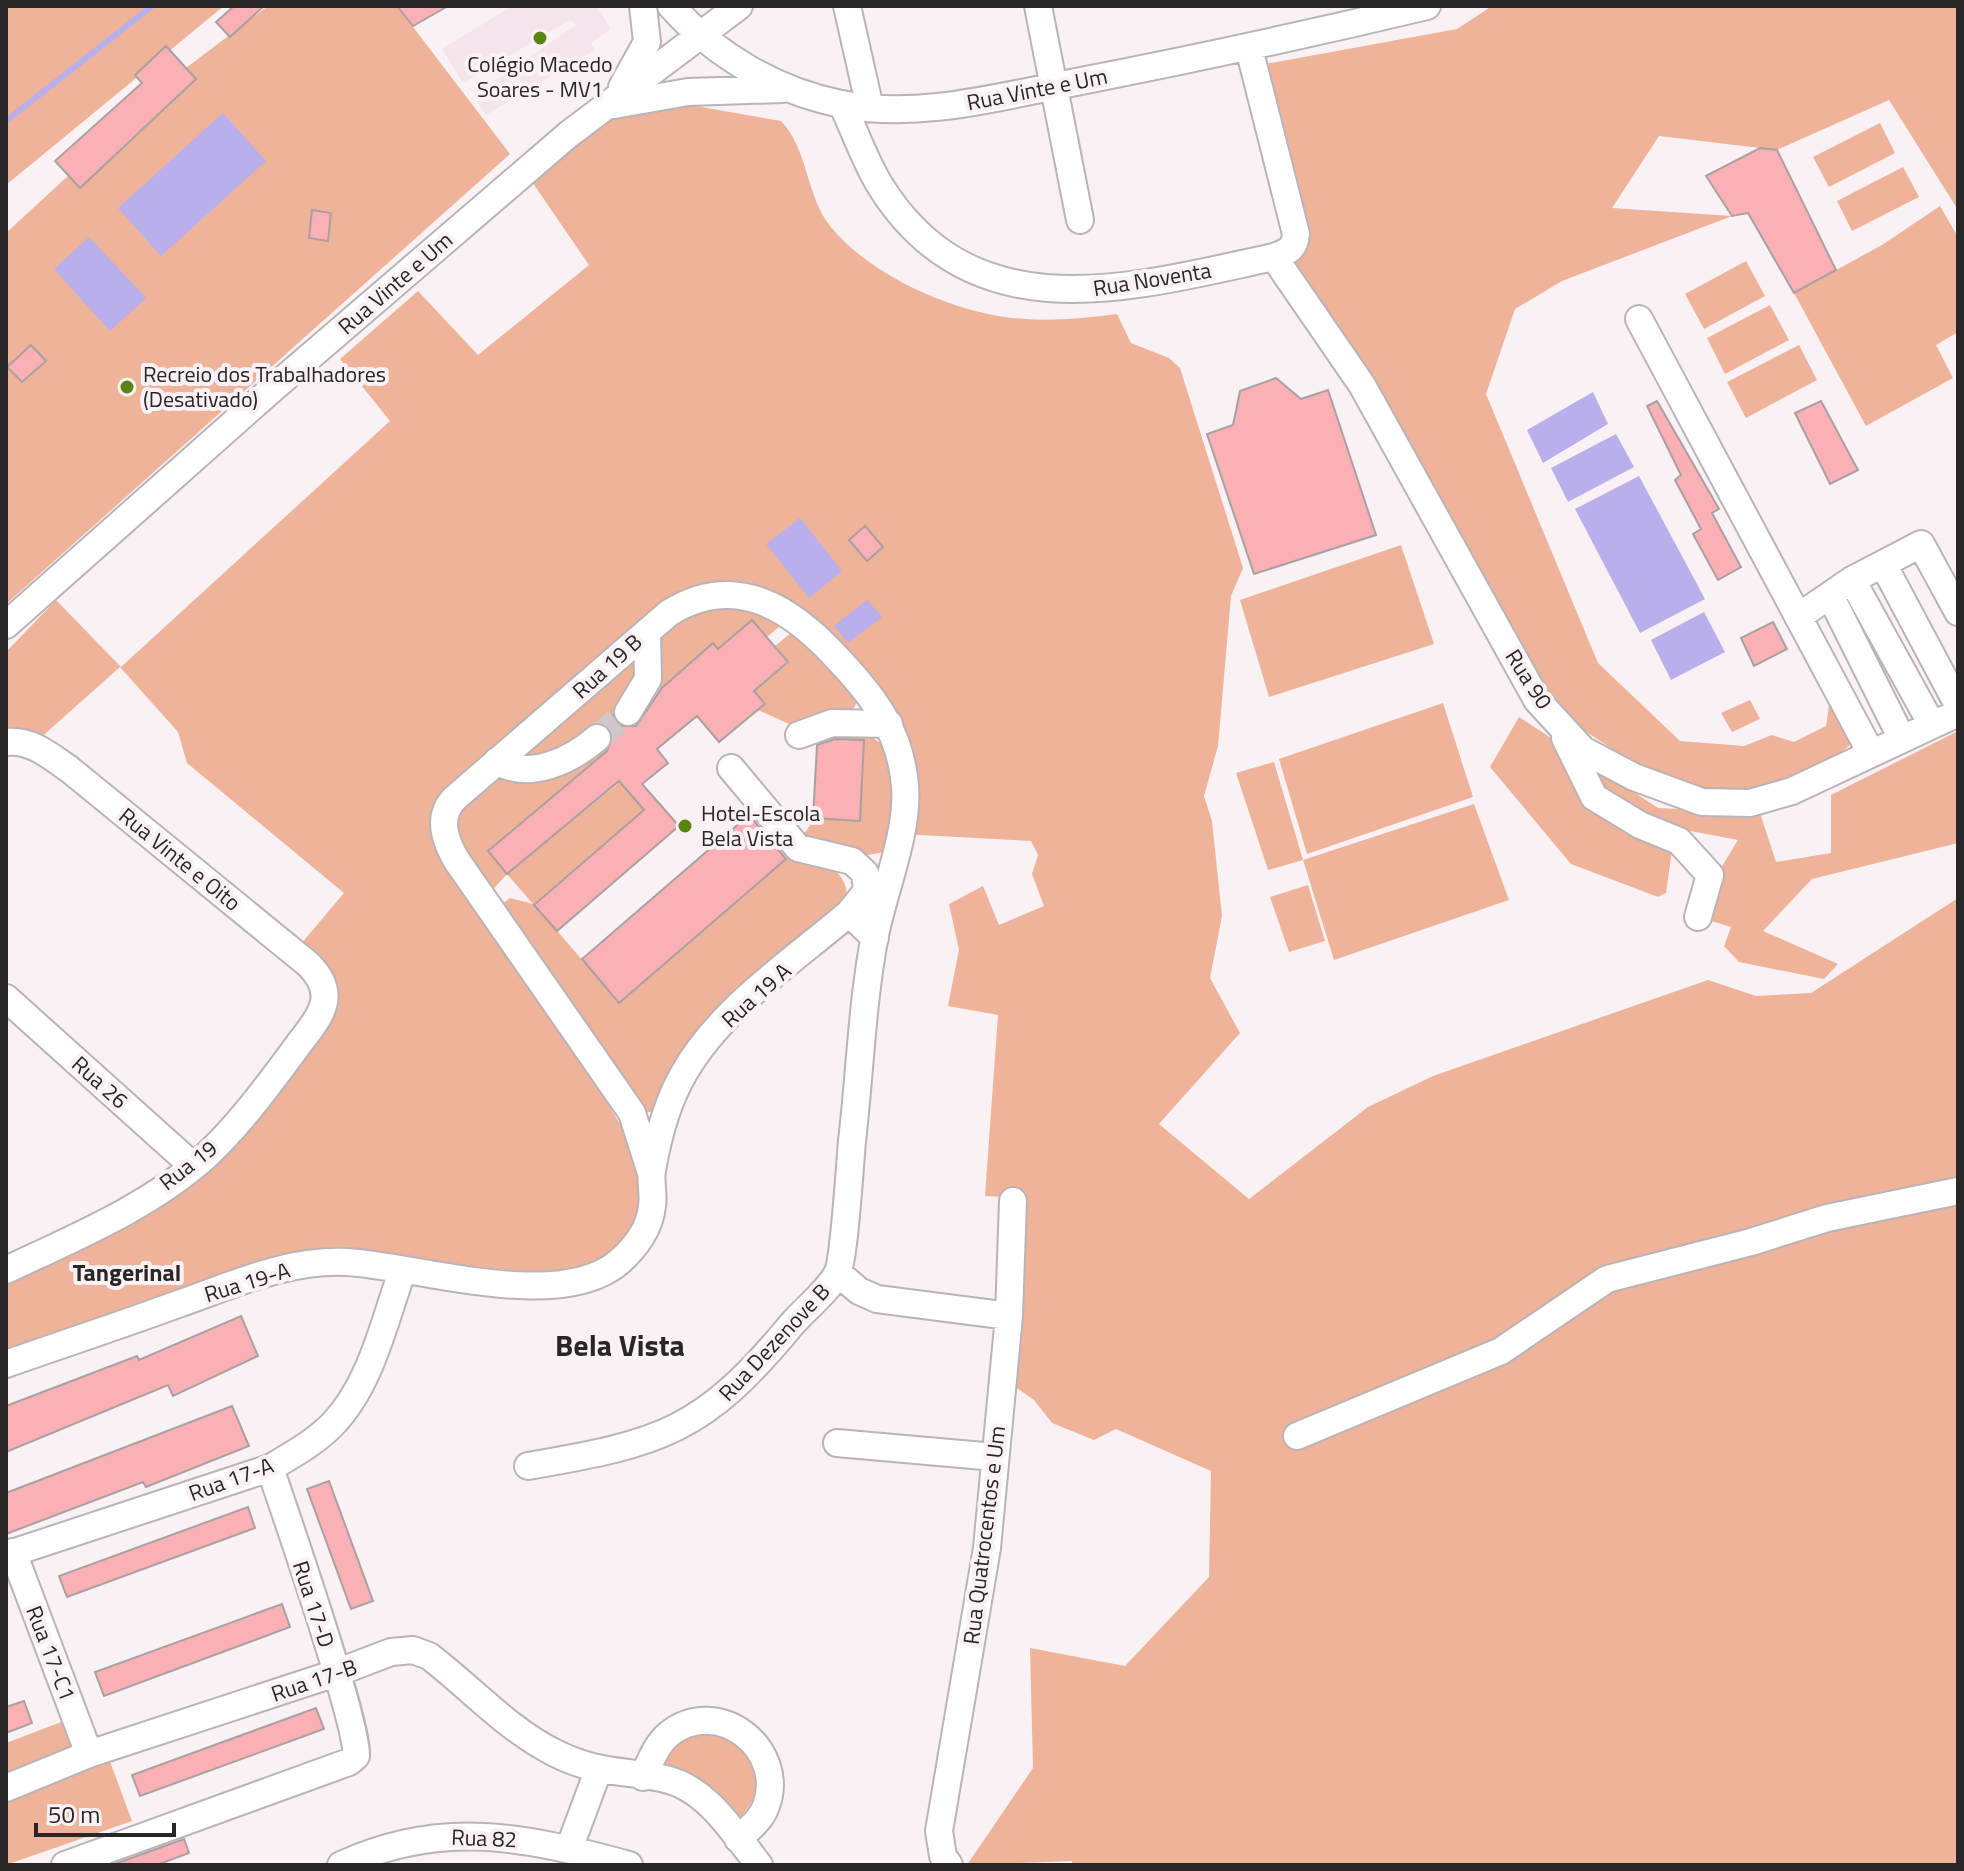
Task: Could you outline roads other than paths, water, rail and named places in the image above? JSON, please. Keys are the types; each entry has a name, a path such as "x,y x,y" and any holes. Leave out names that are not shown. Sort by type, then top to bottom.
{"street":[{"path":"611,106 641,59 647,42 643,6"},
{"name":"Rua Vinte e Um","path":"671,6 698,36 783,89 870,108 950,106 1249,48 1427,6"},
{"name":"Rua Vinte e Um","path":"6,625 317,350 569,134 611,106 739,6"},
{"path":"847,6 870,108"},
{"path":"1038,6 1080,220"},
{"path":"1249,48 1296,234 1295,244 1288,252 1274,257"},
{"path":"611,106 688,92 783,89"},
{"name":"Rua Noventa","path":"842,104 881,188 916,229 948,258 978,273 1011,283 1071,292 1119,288 1274,257"},
{"name":"Rua 90","path":"1274,257 1331,356 1362,385 1537,700 1583,750 1634,777 1702,802 1750,803 1778,795 1958,713"},
{"path":"1639,319 1871,753"},
{"path":"1798,617 1852,580 1921,544 1958,612"},
{"path":"1883,564 1958,705"},
{"path":"1852,580 1932,725"},
{"name":"Rua 19 B","path":"651,1173 632,1113 489,909 446,841 444,816 450,803 680,607 703,597 737,597 775,606 790,613 816,635 874,699 889,724 899,751 905,798 875,938"},
{"path":"1831,597 1902,739"},
{"path":"628,712 648,679 647,632"},
{"path":"1556,721 1594,797 1640,825 1679,841 1710,875 1698,917"},
{"path":"799,735 832,723 889,724"},
{"path":"497,761 518,770 539,768 575,753 597,738"},
{"name":"Rua Vinte e Oito","path":"6,742 16,741 41,749 69,769 287,946 323,980 324,1005"},
{"path":"731,768 798,848 852,861 865,873 866,895 849,913 875,938"},
{"name":"Rua 19 A","path":"651,1173 663,1121 684,1072 703,1046 738,1008 849,913"},
{"name":"Rua Dezenove B","path":"528,1466 619,1450 689,1423 719,1403 742,1380 838,1273 875,938"},
{"name":"Rua 26","path":"6,998 193,1166"},
{"name":"Rua 19","path":"6,1270 128,1208 193,1166 264,1091 324,1005"},
{"path":"632,1113 663,1121"},
{"name":"Rua 19-A","path":"6,1364 266,1272 318,1261 351,1262 402,1272 512,1285 566,1282 594,1276 617,1264 639,1242 652,1207 651,1173"},
{"path":"1297,1436 1501,1351 1607,1279 1738,1246 1827,1218 1958,1191"},
{"name":"Rua Quatrocentos e Um","path":"949,1865 943,1856 939,1831 987,1548 1009,1316 1013,1201"},
{"name":"Rua 17-A","path":"10,1554 270,1468 309,1445 334,1424 361,1387 402,1272"},
{"path":"838,1273 859,1291 877,1299 1009,1316"},
{"path":"837,1443 995,1457"},
{"name":"Rua 17-D","path":"65,1865 349,1762 356,1756 356,1742 336,1673 270,1468"},
{"name":"Rua 17-C1","path":"10,1554 89,1754"},
{"name":"Rua 17-B","path":"6,1788 89,1754 391,1652 413,1650 454,1675 512,1726 554,1753 598,1771"},
{"path":"643,1777 669,1734 689,1723 704,1719 724,1722 746,1734 766,1763 770,1782 762,1814 738,1839"},
{"path":"569,1849 598,1771 661,1778 697,1794 717,1812 759,1865"},
{"name":"Rua 82","path":"341,1865 392,1846 439,1836 502,1836 629,1865"}],"waterway":[{"path":"6,121 152,6"}],"tunnel":[{"path":"597,738 628,712"}],"place":[{"name":"Colégio Macedo Soares - MV1","path":"540,38"},
{"name":"Recreio dos Trabalhadores (Desativado)","path":"127,387"},
{"name":"Hotel-Escola Bela Vista","path":"685,826"}],"district":[{"name":"Tangerinal","path":"127,1273"},
{"name":"Bela Vista","path":"620,1346"}]}
